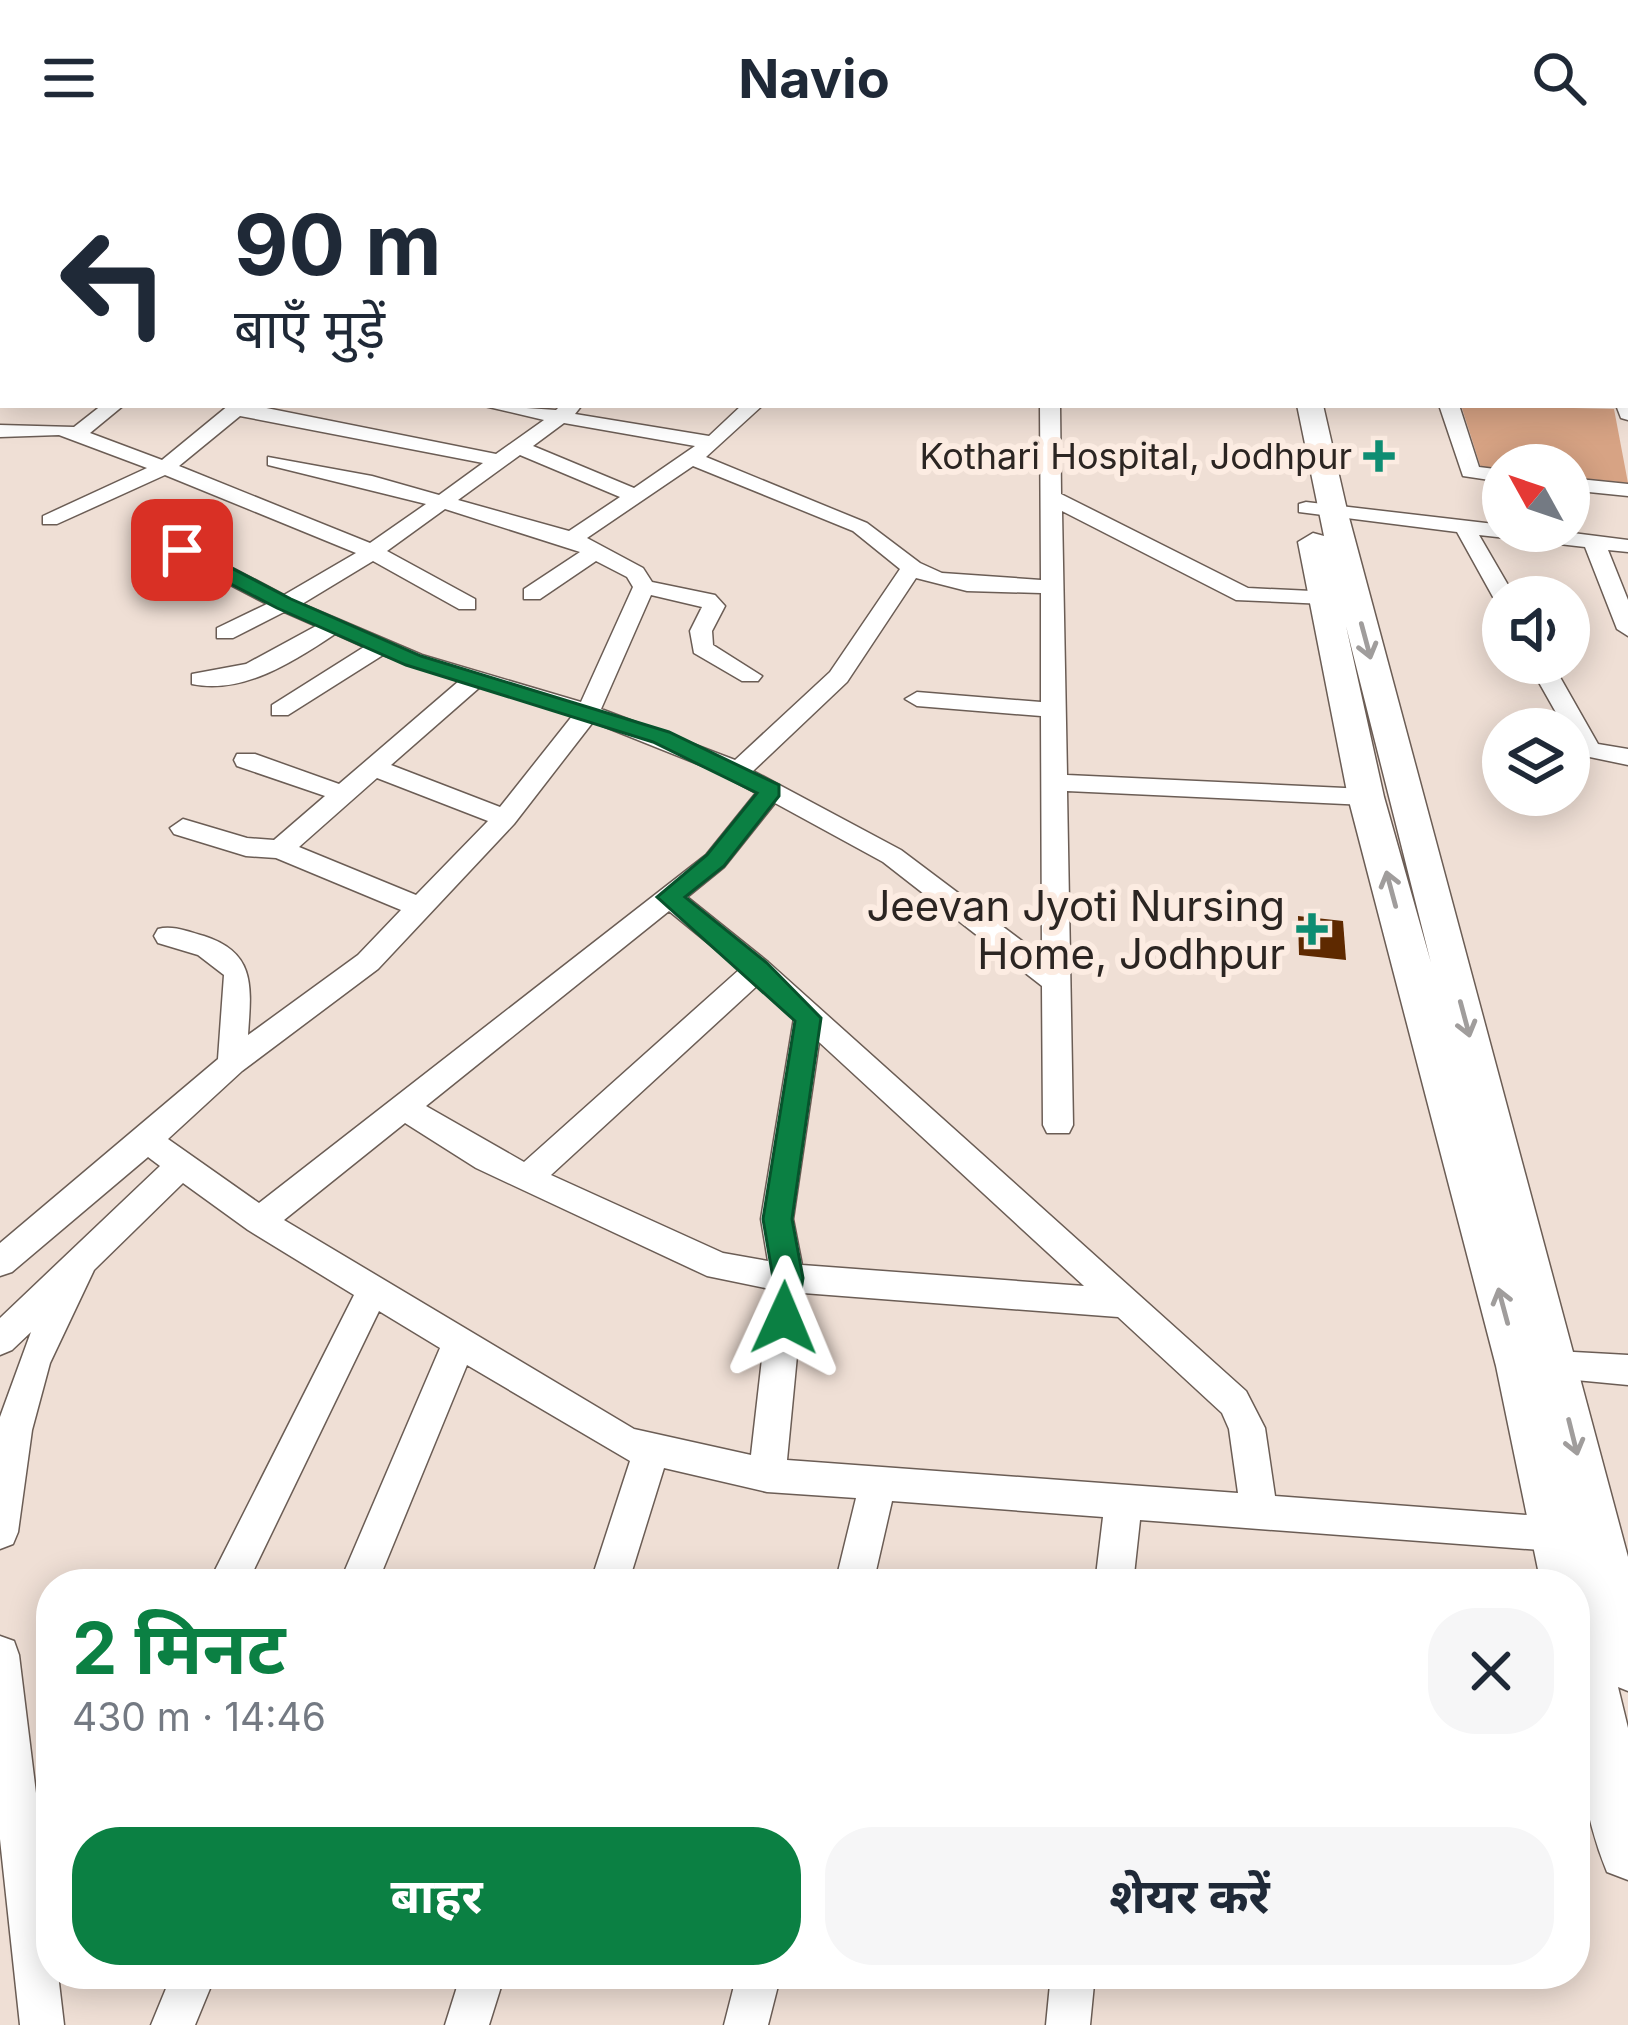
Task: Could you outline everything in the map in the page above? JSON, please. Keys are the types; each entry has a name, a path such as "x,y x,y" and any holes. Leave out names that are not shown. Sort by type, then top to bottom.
{"main road":[{"path":"1286,408 1326,510 1556,1366 1628,1664"},
{"path":"1310,408 1326,510 1324,598 1366,796 1520,1366 1564,1569"},
{"path":"1590,1684 1628,1851"}],"street":[{"path":"76,435 110,408"},
{"path":"50,520 165,468 237,408"},
{"path":"244,408 508,454 638,496"},
{"path":"528,408 567,411 713,443"},
{"path":"532,594 638,496 713,443 750,408"},
{"path":"1050,408 1058,1125"},
{"path":"1324,408 1326,510 1482,528"},
{"path":"1450,408 1471,472 1482,473"},
{"path":"225,633 334,579 567,411"},
{"path":"0,430 43,426 165,468 370,551 467,604"},
{"path":"692,458 860,526 925,575 1052,587"},
{"path":"275,461 437,501 583,545 635,572 644,586 707,600 714,606 701,631 702,648 750,676"},
{"path":"1590,486 1628,490"},
{"path":"1051,496 1244,595 1324,598"},
{"path":"1464,526 1492,576"},
{"path":"148,533 284,604 382,646 588,712 745,777 892,856 1059,984"},
{"path":"1590,542 1628,546"},
{"path":"1594,542 1628,629"},
{"path":"260,1221 725,850 745,777 925,575"},
{"path":"0,1262 232,1063 368,962 505,818 588,712 644,586"},
{"path":"200,679 235,679 269,668 333,625"},
{"path":"280,710 382,646"},
{"path":"280,849 475,679"},
{"path":"1552,684 1588,750 1628,757"},
{"path":"916,699 1054,710"},
{"path":"246,760 340,793"},
{"path":"370,766 505,818"},
{"path":"1054,782 1366,796"},
{"path":"183,828 257,850 280,849 419,907"},
{"path":"669,897 758,969 1234,1402 1247,1428 1259,1514"},
{"path":"168,936 218,952 232,962 238,974 232,1063"},
{"path":"527,1178 758,969"},
{"path":"767,1475 788,1278 777,1219 808,1018"},
{"path":"405,1108 527,1178 718,1266 788,1278 1121,1303"},
{"path":"147,1140 260,1221 628,1444 767,1475 1597,1536"},
{"path":"0,1340 182,1165"},
{"path":"40,1230 150,1195"},
{"path":"0,1532 14,1430 33,1363 82,1259"},
{"path":"234,1569 373,1290"},
{"path":"364,1569 460,1342"},
{"path":"1556,1366 1628,1370"},
{"path":"614,1569 652,1449"},
{"path":"858,1569 878,1484"},
{"path":"1116,1569 1123,1504"},
{"path":"0,1654 36,1972"},
{"path":"38,1989 42,2025"},
{"path":"172,2025 188,1989"},
{"path":"467,2025 478,1989"},
{"path":"746,2025 755,1989"},
{"path":"1068,2025 1072,1989"}],"shaded area":[{"path":"1462,408 1614,409 1628,483 1590,479 1590,444 1482,444 1482,468"}],"building":[{"path":"1298,916 1343,921 1346,960 1299,955"}],"place":[{"name":"Kothari Hospital, Jodhpur","path":"1379,456"},
{"name":"Jeevan Jyoti Nursing Home, Jodhpur","path":"1312,929"}],"route":[{"path":"182,550 284,604 414,660 661,737 771,790 715,861 669,897 758,969 808,1018 777,1219 788,1278 784,1318"}]}
